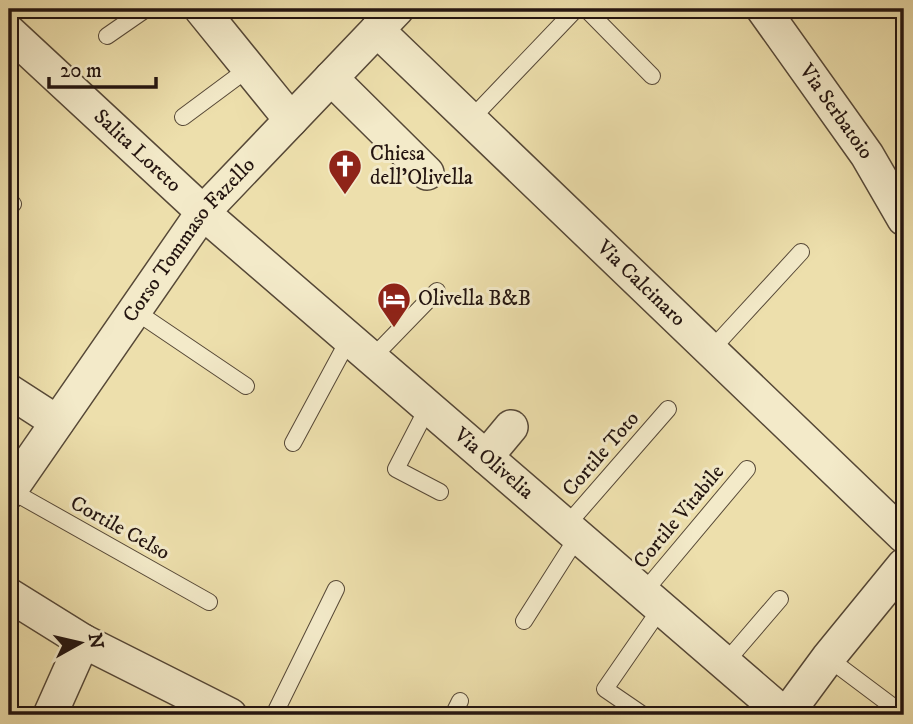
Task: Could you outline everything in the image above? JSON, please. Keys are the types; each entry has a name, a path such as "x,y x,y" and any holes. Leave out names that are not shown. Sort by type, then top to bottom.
{"street":[{"path":"201,9 291,120"},
{"name":"Via Serbatoio","path":"765,10 867,155 904,219"},
{"name":"Via Calcinaro","path":"387,19 471,120 904,536"},
{"name":"Corso Tommaso Fazello","path":"9,491 203,212 387,19"},
{"name":"Salita Loreto","path":"9,32 203,212"},
{"path":"331,78 427,173"},
{"name":"Via Olivelia","path":"203,212 785,715"},
{"path":"9,391 57,422"},
{"path":"486,457 511,427"},
{"path":"785,715 904,565"},
{"path":"9,595 83,641 230,715"},
{"path":"50,715 83,641"}],"lane":[{"path":"107,36 146,9"},
{"path":"471,120 576,9"},
{"path":"586,9 652,76"},
{"path":"183,117 249,68"},
{"path":"711,350 801,252"},
{"path":"293,443 360,349 437,291"},
{"path":"135,311 246,387"},
{"path":"428,407 396,469 440,492"},
{"name":"Cortile Toto","path":"524,621 572,531 668,409"},
{"name":"Cortile Vitabile","path":"643,715 606,689 652,600 747,469"},
{"name":"Cortile Celso","path":"9,491 209,602"},
{"path":"274,715 336,589"},
{"path":"725,663 780,598"},
{"path":"828,658 904,715"}],"place":[{"name":"Chiesa dell'Olivella","path":"345,196"},
{"name":"Olivella B&B","path":"394,329"}]}
